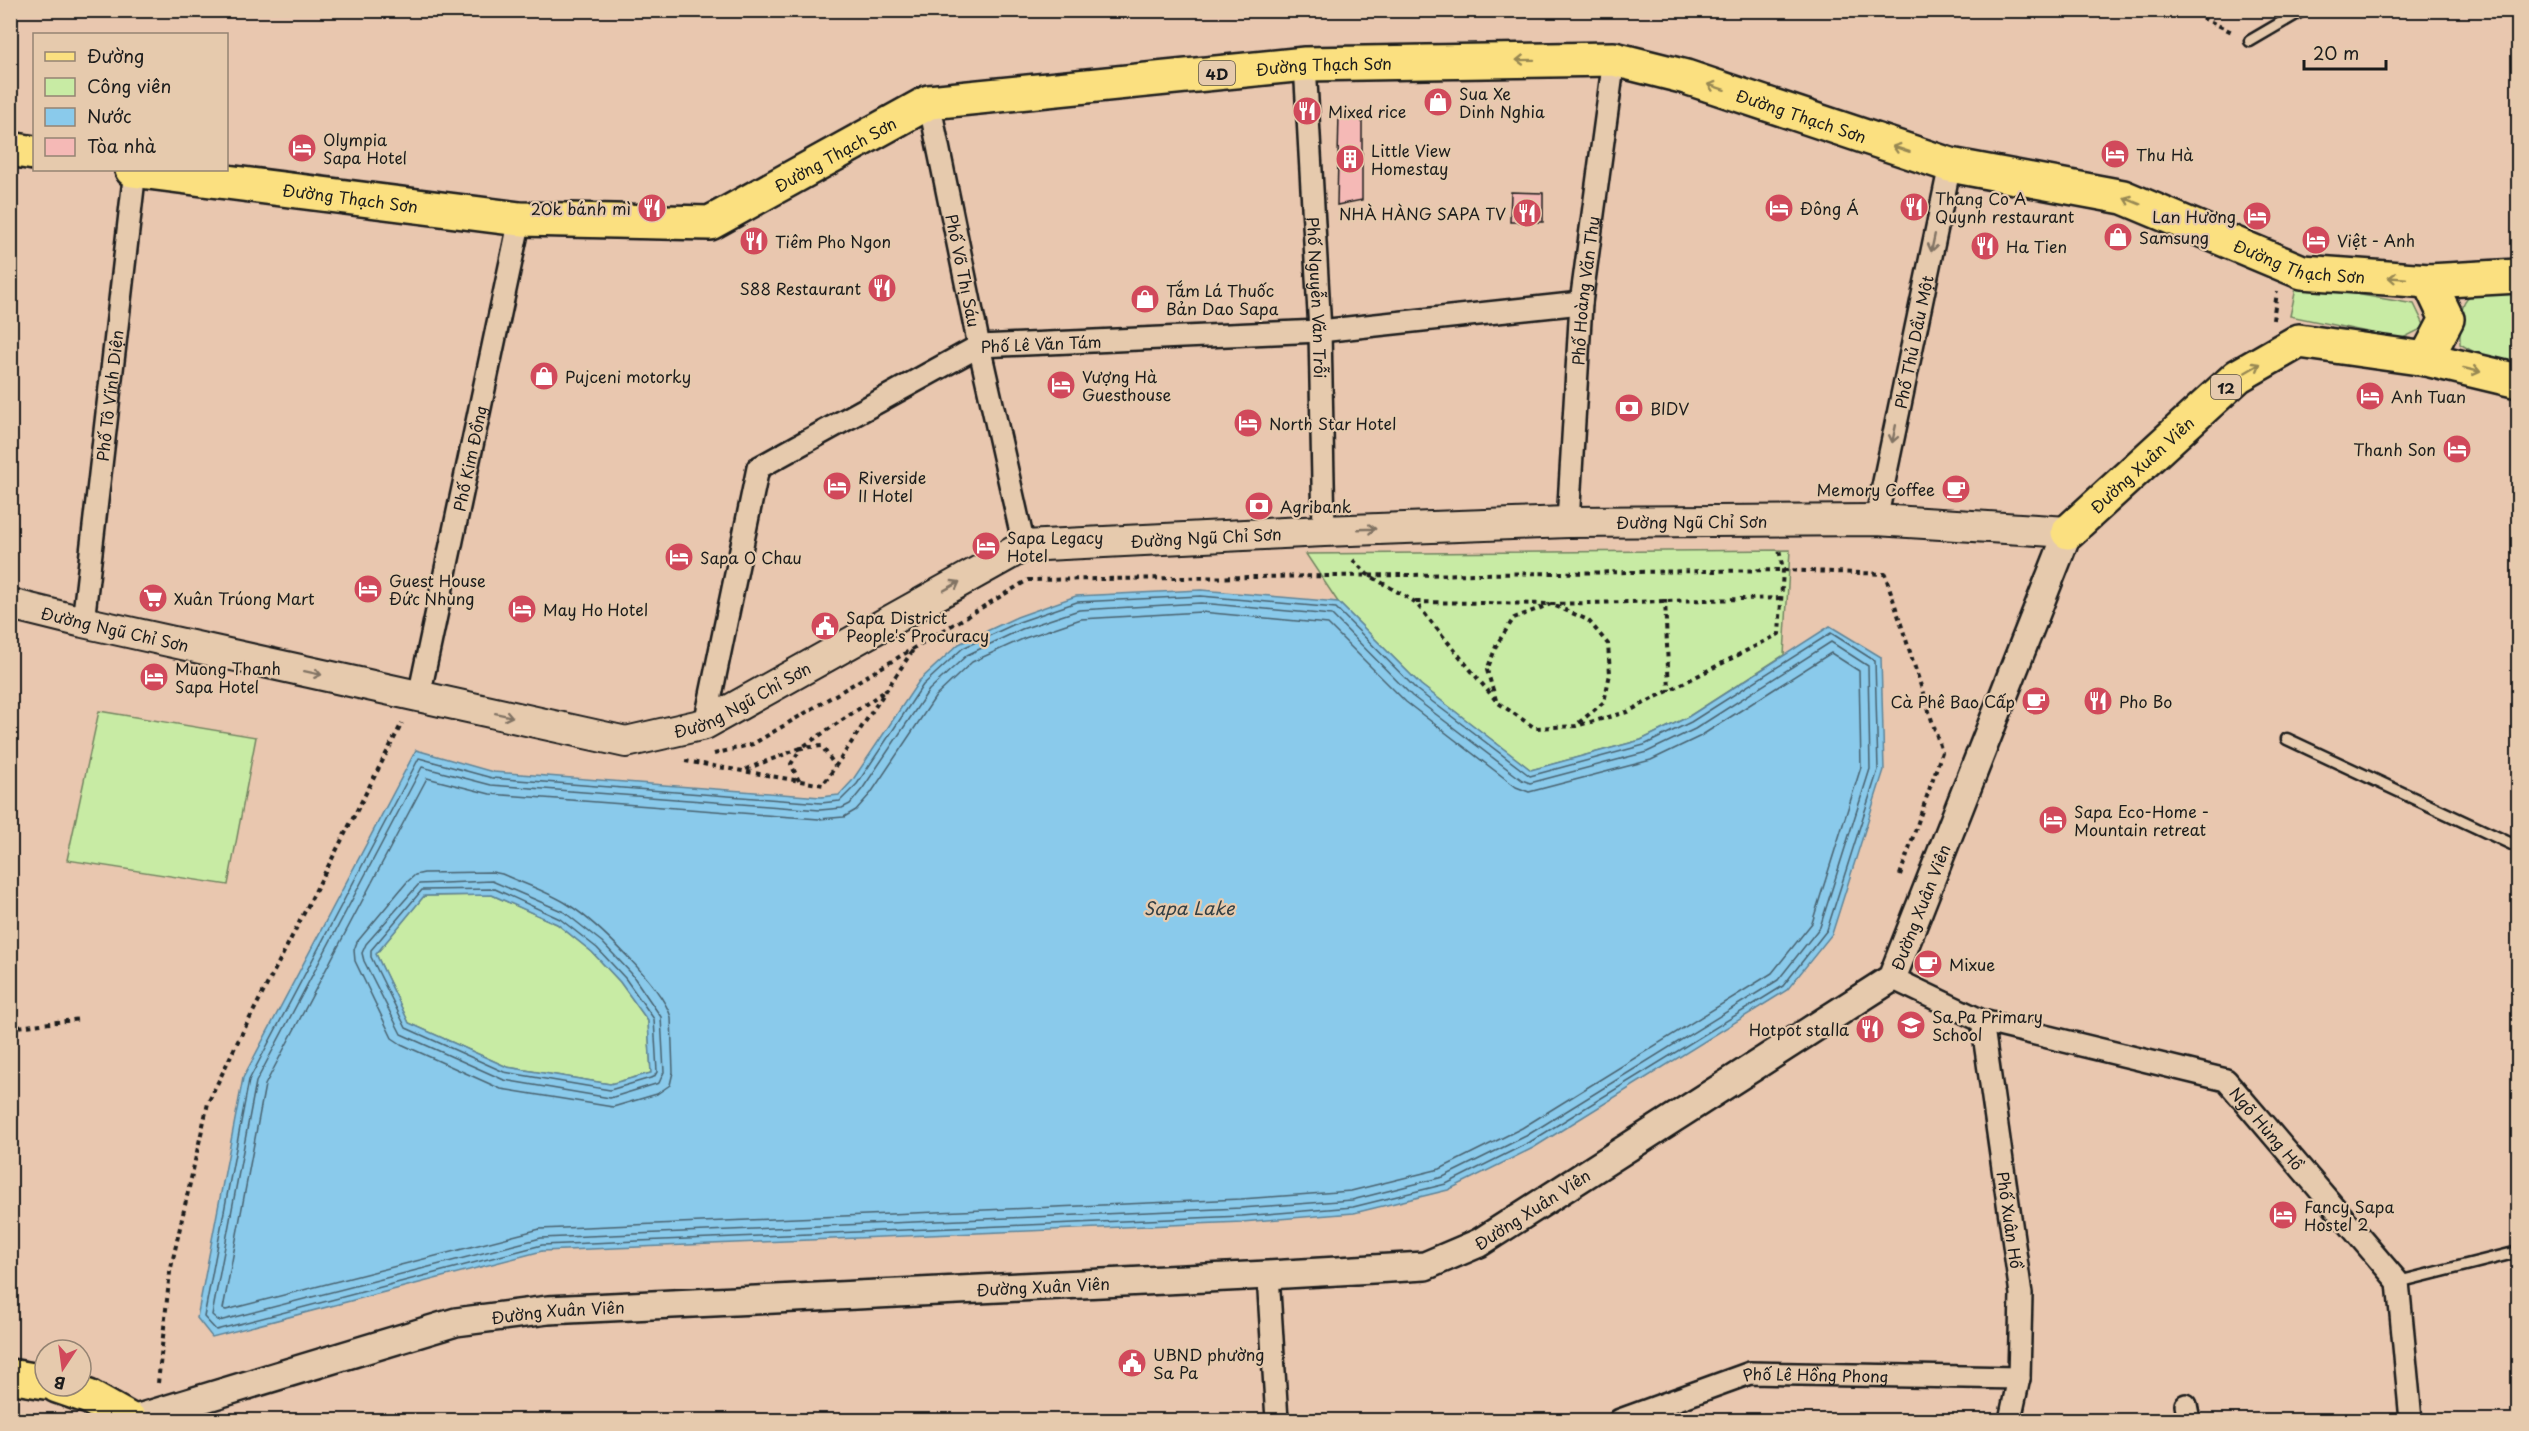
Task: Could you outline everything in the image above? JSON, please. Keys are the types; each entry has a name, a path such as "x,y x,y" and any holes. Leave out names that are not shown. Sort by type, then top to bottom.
{"main road":[{"name":"Đường Thạch Sơn","path":"142,171 520,219 710,223 929,102 1305,64 1614,59 1686,77 1950,165 2122,197 2302,272 2429,280 2518,276"},
{"path":"10,149 33,153"},
{"path":"2426,359 2446,319 2429,280"},
{"path":"2299,341 2426,359 2518,381"},
{"name":"Đường Xuân Viên","path":"2068,532 2238,376 2299,341"},
{"name":"Đường Ngũ Chỉ Sơn","path":"10,604 626,742 705,724 1024,546 1568,522 1876,520 2068,532"},
{"path":"10,1376 33,1380"},
{"path":"91,1398 139,1418"}],"street":[{"name":"Phố Hoàng Văn Thụ","path":"1568,522 1581,303 1614,59"},
{"name":"Phố Nguyễn Văn Trỗi","path":"1305,64 1320,331 1324,531"},
{"name":"Phố Võ Thị Sáu","path":"929,102 979,346 1024,546"},
{"name":"Phố Thủ Dầu Một","path":"1876,520 1950,165"},
{"name":"Phố Tô Vĩnh Diện","path":"83,622 134,171"},
{"name":"Phố Kim Đồng","path":"419,696 520,219"},
{"name":"Phố Lê Văn Tám","path":"705,724 758,468 979,346 1320,331 1581,303"},
{"name":"Đường Xuân Viên","path":"139,1418 456,1322 537,1311 1425,1266 1479,1243 1892,978 2068,532"},
{"name":"Ngõ Hùng Hồ","path":"1892,978 1982,1021 2226,1080 2398,1282"},
{"name":"Phố Xuân Hồ","path":"1982,1021 2021,1294 2019,1378 2010,1420"},
{"path":"1268,1275 1277,1420"},
{"path":"2398,1282 2410,1420"},
{"name":"Phố Lê Hồng Phong","path":"1620,1420 1750,1373 2019,1378"}],"lane":[{"path":"2250,41 2303,10"},
{"path":"2287,739 2518,847"},
{"path":"2398,1282 2518,1252"}],"path":[{"path":"2186,10 2250,41"},
{"path":"2299,341 2273,321 2279,283 2302,272"},
{"path":"1367,574 1415,602 1497,702 1535,728 1576,726 1627,712 1779,634 1783,570"},
{"path":"708,755 753,744 1028,580 1783,570 1885,574 1942,752 1897,884"},
{"path":"1415,602 1551,604 1665,599 1782,598"},
{"path":"1665,599 1669,691"},
{"path":"1497,702 1487,670 1497,644 1514,618 1551,604 1588,620 1608,644 1610,674 1604,702 1576,726"},
{"path":"674,761 744,770 824,785 914,648"},
{"path":"744,770 801,748 888,689"},
{"path":"139,1418 208,1103 400,723 412,725"},
{"path":"801,748 822,746 835,766"},
{"path":"799,782 791,764 801,748"},
{"path":"685,761 696,758"},
{"path":"10,1028 81,1019"}],"green space":[{"path":"2297,284 2414,304 2425,327 2401,339 2290,316"},
{"path":"2518,289 2518,366 2481,356 2460,344 2461,312 2464,302 2470,296 2487,291"},
{"path":"1790,550 1784,655 1688,717 1641,740 1531,770 1421,685 1338,602 1306,554"},
{"path":"99,711 256,737 228,885 67,860"},
{"path":"492,895 557,924 592,952 620,982 648,1021 651,1073 610,1084 507,1067 409,1023 376,954 424,896"}],"water":[{"name":"Sapa Lake","path":"1201,590 1338,602 1421,685 1531,770 1641,740 1688,717 1830,626 1881,657 1884,770 1832,934 1787,990 1533,1148 1448,1190 1354,1213 1242,1222 542,1251 212,1337 197,1318 243,1078 416,750 493,772 821,797 839,795 852,781 919,681 959,644 1017,617 1076,596","holes":["492,895 557,924 592,952 620,982 648,1021 651,1073 610,1084 507,1067 409,1023 376,954 424,896"]}],"building":[{"name":"Little View Homestay","path":"1339,113 1362,118 1362,200 1337,205"},
{"name":"NHÀ HÀNG SAPA TV","path":"1511,192 1543,193 1543,222 1510,222"}],"place":[{"name":"Sua Xe Dinh Nghia","path":"1438,102"},
{"name":"Mixed rice","path":"1307,111"},
{"name":"Olympia Sapa Hotel","path":"302,148"},
{"name":"Thu Hà","path":"2115,154"},
{"name":"Little View Homestay","path":"1350,159"},
{"name":"Thang Co A Quynh restaurant","path":"1914,207"},
{"name":"20k bánh mì","path":"652,208"},
{"name":"Đông Á","path":"1779,208"},
{"name":"NHÀ HÀNG SAPA TV","path":"1527,213"},
{"name":"Lan Hương","path":"2257,216"},
{"name":"Samsung","path":"2118,237"},
{"name":"Việt - Anh","path":"2316,240"},
{"name":"Tiêm Pho Ngon","path":"754,241"},
{"name":"Ha Tien","path":"1985,246"},
{"name":"S88 Restaurant","path":"882,288"},
{"name":"Tắm Lá Thuốc Bản Dao Sapa","path":"1145,299"},
{"name":"Pujceni motorky","path":"544,376"},
{"name":"Vượng Hà Guesthouse","path":"1061,385"},
{"name":"Anh Tuan","path":"2370,396"},
{"name":"BIDV","path":"1629,408"},
{"name":"North Star Hotel","path":"1248,423"},
{"name":"Thanh Son","path":"2457,449"},
{"name":"Riverside II Hotel","path":"837,486"},
{"name":"Memory Coffee","path":"1956,489"},
{"name":"Agribank","path":"1259,506"},
{"name":"Sapa Legacy Hotel","path":"986,546"},
{"name":"Sapa O Chau","path":"679,557"},
{"name":"Guest House Đức Nhung","path":"368,589"},
{"name":"Xuân Trúong Mart","path":"153,598"},
{"name":"May Ho Hotel","path":"522,609"},
{"name":"Sapa District People's Procuracy","path":"825,626"},
{"name":"Muong Thanh Sapa Hotel","path":"154,677"},
{"name":"Cà Phê Bao Cấp","path":"2036,701"},
{"name":"Pho Bo","path":"2098,701"},
{"name":"Sapa Eco-Home - Mountain retreat","path":"2053,820"},
{"name":"Mixue","path":"1928,964"},
{"name":"Sa Pa Primary School","path":"1911,1025"},
{"name":"Hotpot stalla","path":"1870,1029"},
{"name":"Fancy Sapa Hostel 2","path":"2283,1215"},
{"name":"UBND phường Sa Pa","path":"1132,1363"}]}
